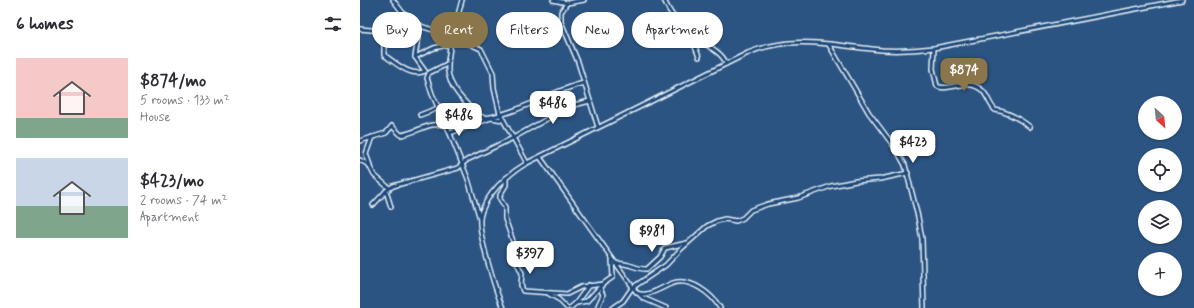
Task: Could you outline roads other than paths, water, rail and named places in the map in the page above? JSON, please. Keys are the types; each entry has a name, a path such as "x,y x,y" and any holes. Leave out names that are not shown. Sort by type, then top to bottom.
{"street":[{"path":"393,0 402,12"},
{"path":"459,12 462,0"},
{"path":"553,0 567,3 584,0"},
{"path":"664,0 672,12"},
{"path":"480,219 488,201 506,178 527,163 757,49 776,44 796,42 899,51 934,48 1182,0"},
{"path":"567,3 562,12 561,22 576,57 598,128"},
{"path":"360,29 372,30"},
{"path":"829,45 869,113 900,154 908,173 921,234 924,308"},
{"path":"384,48 384,56 410,72 419,74 426,73 446,64"},
{"path":"416,48 415,57 426,73 432,94 450,133 462,165 480,219 484,242 503,308"},
{"path":"415,57 434,48"},
{"path":"450,48 446,64 448,76 453,87 474,111 484,118 500,114 558,91 584,83"},
{"path":"478,48 484,53 493,72 494,88 500,114 527,163"},
{"path":"696,48 699,57"},
{"path":"711,48 720,53 726,64"},
{"path":"934,48 933,69 937,86 941,88 964,84 978,88 984,92 995,110 1016,117 1030,126"},
{"path":"372,205 389,188 453,169 570,106 590,101"},
{"path":"420,115 438,108"},
{"path":"450,133 491,118 503,120"},
{"path":"360,141 386,133 392,126 401,135 428,125 440,124 447,126"},
{"path":"372,137 366,154 374,175 389,188"},
{"path":"540,157 632,288 643,298 660,304 666,308"},
{"path":"360,160 371,166"},
{"path":"613,308 623,301 632,288 666,265 681,249 707,226 717,221 725,219 736,221 743,218 750,210 764,205 788,201 842,184 880,180 908,173"},
{"path":"506,178 506,185 500,195 500,199 505,207 505,219 514,244 515,259 522,273 522,290 524,292 568,294 576,289 589,285 604,284"},
{"path":"386,191 391,207"},
{"path":"615,264 624,263 641,269 647,269 660,257 665,248 692,240"},
{"path":"576,303 587,301 613,277 612,260"},
{"path":"638,294 655,291 672,284 681,283 702,288 711,296 720,308"},
{"path":"547,294 558,299 569,308 576,303 589,285"},
{"path":"597,308 603,295 600,288"}]}
